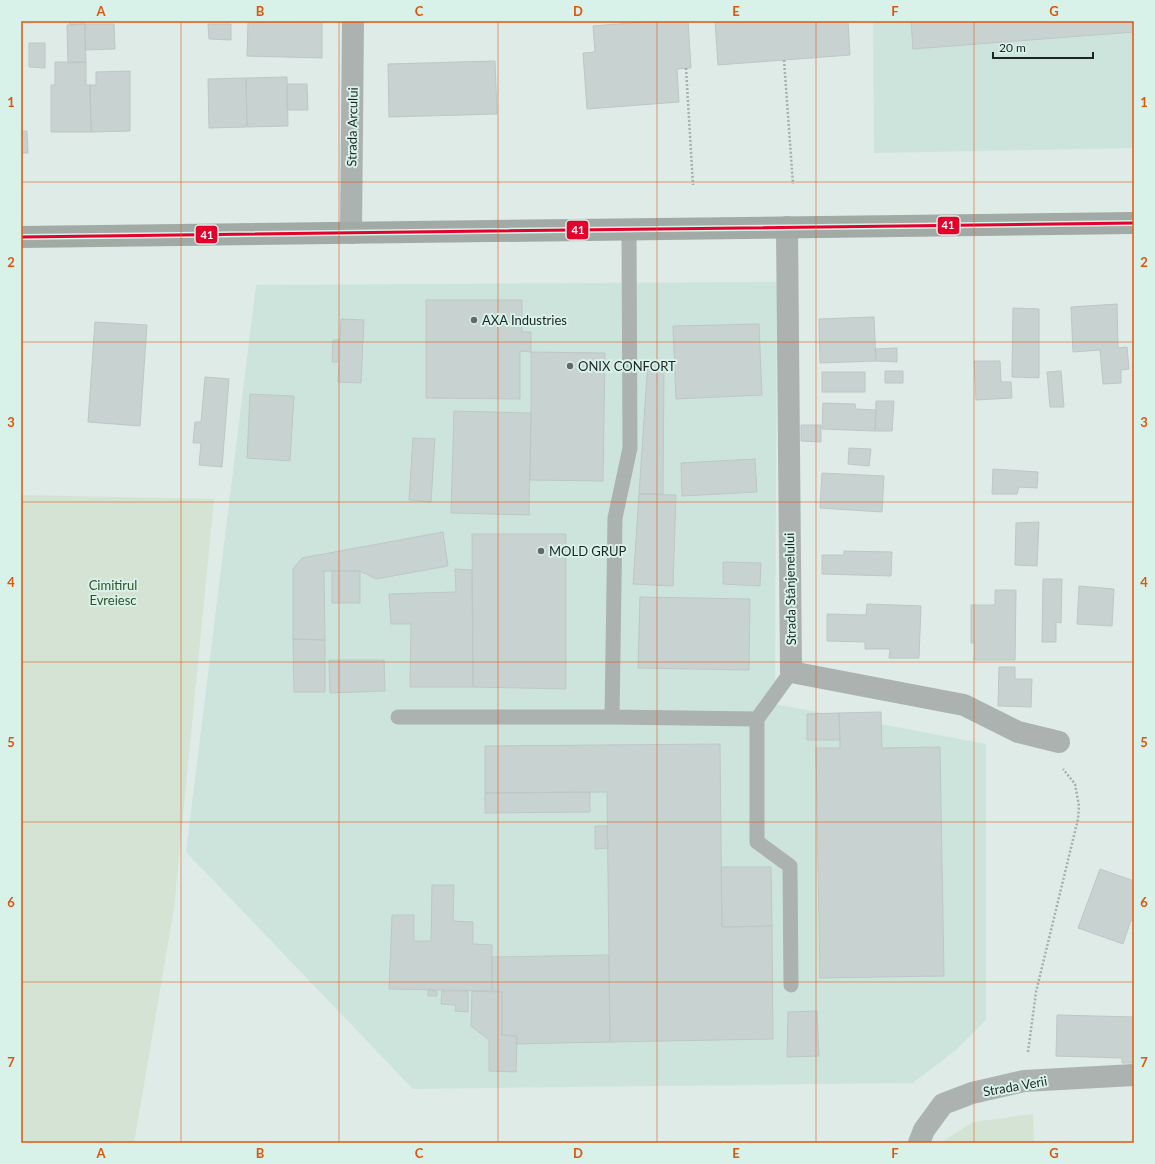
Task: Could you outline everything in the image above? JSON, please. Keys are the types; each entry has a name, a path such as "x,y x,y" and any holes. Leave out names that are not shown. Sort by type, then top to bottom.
{"main road":[{"path":"21,237 1134,223"}],"street":[{"name":"Strada Arcului","path":"351,233 353,21"},
{"name":"Strada Stânjenelului","path":"787,227 791,672"},
{"path":"791,672 964,705 1018,732 1059,742"},
{"name":"Strada Verii","path":"919,1143 924,1130 943,1104 972,1093 1024,1081 1134,1076"}],"lane":[{"path":"612,717 615,518 630,448 629,230"},
{"path":"791,672 757,718 757,842 790,866 791,985"},
{"path":"398,717 757,718"}],"path":[{"path":"784,60 793,184"},
{"path":"686,68 692,185"},
{"path":"1024,1081 1036,992 1078,819 1079,806 1075,784 1055,759 1059,742"}],"shaded area":[{"path":"873,21 1134,21 1134,148 874,153"},
{"path":"777,282 775,704 986,744 986,1020 956,1050 913,1083 413,1089 186,852 256,285"}],"green space":[{"name":"Cimitirul Evreiesc","path":"21,495 214,499 174,908 134,1143 21,1143"},
{"path":"1033,1114 1034,1143 944,1143 945,1140 973,1122"}],"building":[{"path":"69,21 85,21 85,24 70,25"},
{"path":"322,21 322,58 247,56 248,23"},
{"path":"655,21 688,21 691,68 677,69 679,102 587,109 583,53 595,52 593,26"},
{"path":"715,21 848,21 850,55 718,65"},
{"path":"911,21 1134,21 1134,32 913,49"},
{"path":"85,24 86,62 68,63 67,25"},
{"path":"85,24 114,24 115,49 85,50"},
{"path":"208,24 231,24 231,40 209,39"},
{"path":"29,43 45,43 45,68 29,67"},
{"path":"495,61 497,114 389,117 388,64"},
{"path":"55,62 86,62 86,85 90,85 91,132 51,132 51,85 55,85"},
{"path":"130,71 130,131 91,132 90,85 96,85 96,72"},
{"path":"287,77 288,126 247,127 246,78"},
{"path":"246,78 247,127 209,128 208,79"},
{"path":"287,84 307,84 308,110 287,110"},
{"path":"21,131 27,131 28,153 21,153"},
{"path":"426,300 522,300 522,332 531,332 531,352 520,351 520,399 426,398"},
{"path":"1117,304 1118,348 1127,347 1129,369 1121,370 1121,383 1103,384 1100,350 1073,352 1071,307"},
{"path":"1013,308 1039,309 1039,378 1012,377"},
{"path":"874,317 876,361 820,363 819,319"},
{"path":"341,319 364,320 361,383 338,382 339,362 332,362 333,340 340,340"},
{"path":"95,322 147,325 140,426 88,422"},
{"path":"759,324 762,395 676,399 673,326"},
{"path":"897,348 897,362 876,361 875,349"},
{"path":"531,352 605,353 603,481 530,480"},
{"path":"648,361 664,363 663,494 639,494"},
{"path":"974,361 1000,361 1001,382 1011,382 1012,398 976,400"},
{"path":"885,371 903,371 903,383 885,383"},
{"path":"1061,371 1064,407 1050,407 1047,372"},
{"path":"822,372 865,372 865,392 822,392"},
{"path":"205,377 229,379 222,467 199,465 201,443 193,443 195,422 201,422"},
{"path":"250,394 294,396 290,461 247,458"},
{"path":"876,401 894,401 892,431 875,431"},
{"path":"823,403 855,404 856,409 876,410 875,431 822,429"},
{"path":"454,411 531,413 529,515 451,513"},
{"path":"801,425 821,425 821,442 801,441"},
{"path":"413,438 435,439 431,502 409,500"},
{"path":"849,448 871,449 869,466 848,464"},
{"path":"755,459 757,492 682,496 681,463"},
{"path":"993,469 1038,472 1037,488 1019,487 1017,494 992,494"},
{"path":"822,473 884,476 882,512 820,508"},
{"path":"639,494 676,495 673,586 633,584"},
{"path":"1039,522 1037,566 1015,565 1016,523"},
{"path":"443,532 448,566 376,579 360,571 324,571 325,640 293,639 293,569 302,558"},
{"path":"472,534 566,534 566,689 473,687"},
{"path":"844,551 892,552 891,576 822,574 822,555 844,555"},
{"path":"723,562 761,563 760,586 723,584"},
{"path":"455,569 472,570 473,687 410,687 411,624 391,624 389,594 456,592"},
{"path":"332,571 360,571 360,603 332,603"},
{"path":"1043,579 1062,579 1061,623 1056,622 1056,642 1042,642"},
{"path":"1079,586 1114,589 1112,626 1077,624"},
{"path":"995,590 1016,590 1015,660 974,660 975,643 971,643 971,605 995,605"},
{"path":"640,597 750,599 749,670 638,668"},
{"path":"867,604 921,606 919,658 889,658 890,649 865,649 865,642 827,641 827,614 866,615"},
{"path":"293,639 325,640 325,692 294,692"},
{"path":"329,660 384,660 385,691 330,693"},
{"path":"999,667 1015,667 1015,679 1032,679 1031,707 998,706"},
{"path":"881,712 882,748 940,747 944,976 820,978 816,748 840,748 839,713"},
{"path":"839,713 840,740 807,740 807,714"},
{"path":"720,744 722,927 772,926 773,1039 610,1042 607,792 485,793 485,746"},
{"path":"590,792 590,812 485,813 485,793"},
{"path":"595,826 607,826 608,848 595,849"},
{"path":"721,867 771,867 772,926 722,927"},
{"path":"1100,869 1134,881 1134,921 1131,920 1123,944 1078,928"},
{"path":"432,885 454,885 453,921 473,922 473,944 492,945 492,991 389,989 392,915 414,915 414,941 431,941"},
{"path":"609,955 610,1042 516,1044 517,1036 502,1035 502,992 492,991 492,957"},
{"path":"428,990 437,991 437,996 428,996"},
{"path":"442,991 468,991 468,1012 455,1011 456,1005 441,1004"},
{"path":"472,991 502,992 502,1035 517,1036 516,1072 489,1071 489,1040 471,1026"},
{"path":"817,1011 819,1056 787,1057 788,1012"},
{"path":"1057,1015 1134,1017 1134,1063 1122,1063 1122,1058 1056,1056"}],"transit line":[{"name":"41","path":"21,237 1134,223"}],"place":[{"name":"AXA Industries","path":"474,320"},
{"name":"ONIX CONFORT","path":"570,366"},
{"name":"MOLD GRUP","path":"541,551"}]}
